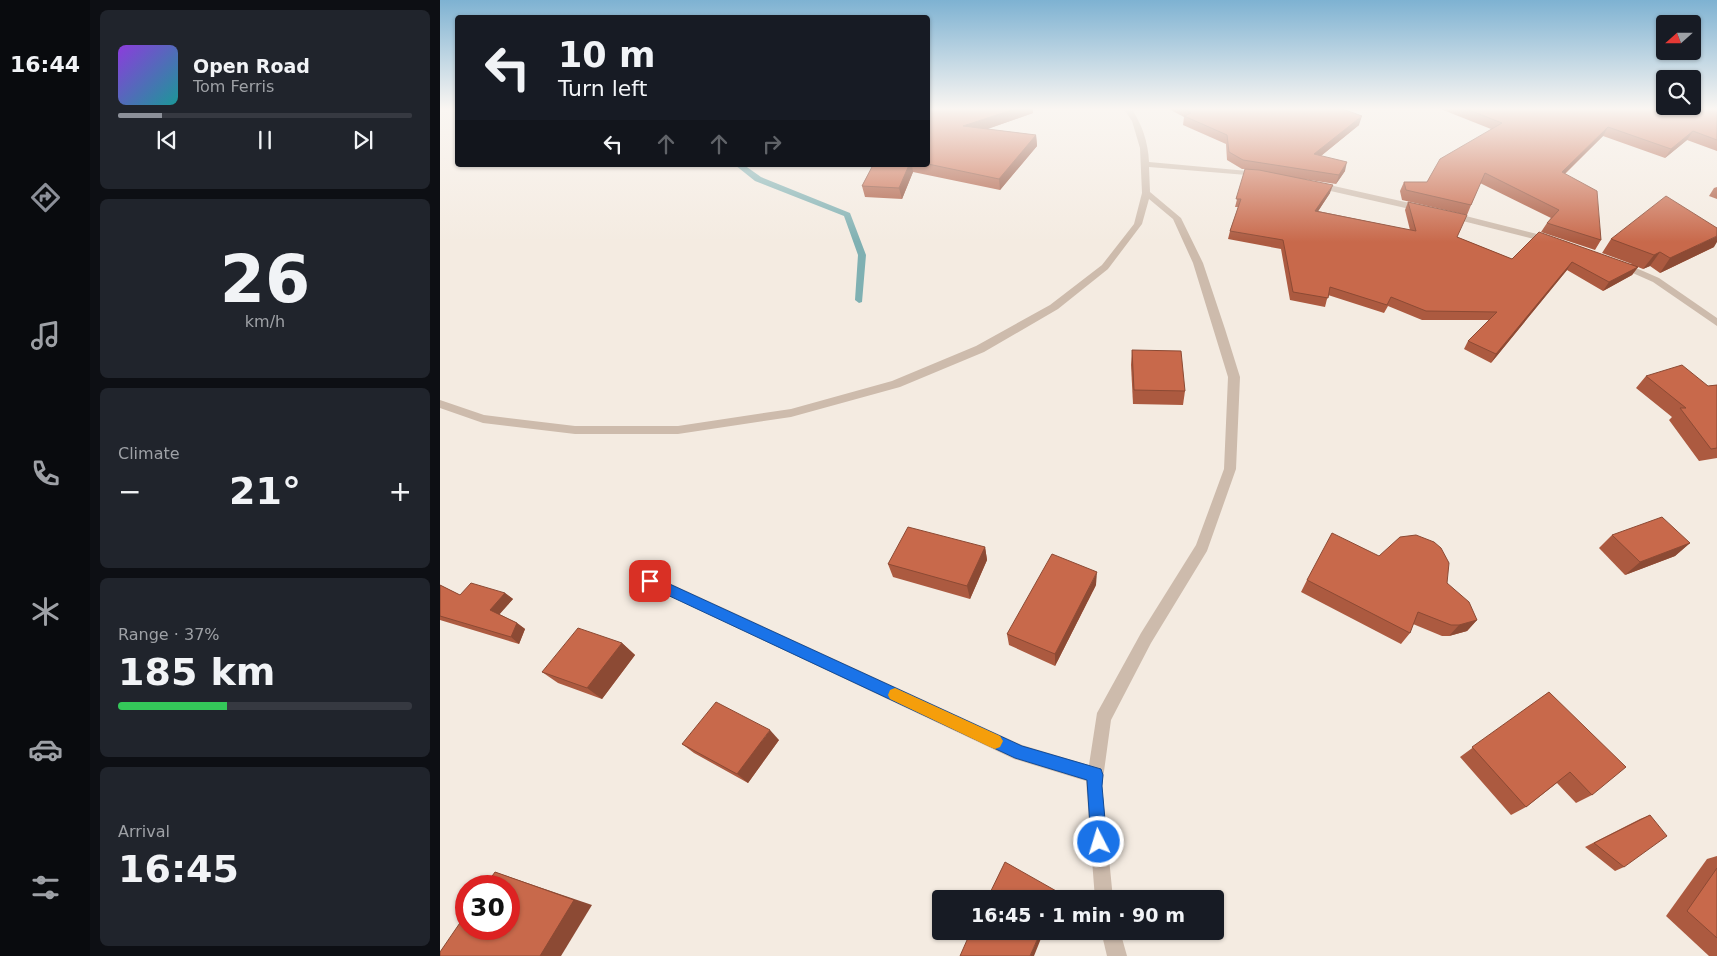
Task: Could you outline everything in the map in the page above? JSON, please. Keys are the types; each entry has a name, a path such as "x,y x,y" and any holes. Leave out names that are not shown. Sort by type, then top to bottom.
{"street":[{"path":"440,404 483,419 575,430 678,430 791,413 896,384 980,350 1062,302 1106,267 1138,224 1146,192 1144,153"},
{"path":"1145,164 1225,170 1268,176"},
{"path":"1304,183 1439,212 1564,244"},
{"path":"1103,890 1094,786 1103,719 1146,638 1202,547 1230,469 1234,377 1220,329 1198,263 1176,218 1146,192"},
{"path":"1608,260 1656,280 1717,323"},
{"path":"650,581 1020,753 1096,775"},
{"path":"1113,940 1117,956"}],"building":[{"path":"930,153 1021,153 999,179 930,164"},
{"path":"1230,153 1316,153 1314,154 1347,162 1339,175 1243,160"},
{"path":"1451,153 1582,153 1562,172 1597,191 1601,240 1547,223 1559,210 1485,173 1471,205 1406,190 1404,182 1427,182 1440,159"},
{"path":"872,167 908,167 899,188 862,186"},
{"path":"1245,169 1259,170 1333,185 1315,211 1416,231 1408,202 1467,215 1457,237 1512,259 1539,232 1638,267 1609,282 1572,262 1496,354 1468,341 1497,312 1426,311 1391,297 1387,305 1330,287 1328,298 1293,292 1283,240 1230,231 1241,199 1236,199"},
{"path":"1666,196 1717,228 1717,236 1670,258 1660,252 1654,255 1611,239"},
{"path":"1132,350 1181,351 1185,391 1134,390"},
{"path":"1682,365 1708,386 1717,385 1717,448 1711,449 1680,408 1686,408 1646,376"},
{"path":"1662,517 1690,543 1640,562 1612,535"},
{"path":"908,527 985,547 967,586 888,564"},
{"path":"1332,533 1379,556 1400,537 1416,535 1434,542 1441,548 1449,563 1447,583 1469,602 1477,620 1459,625 1451,625 1418,612 1410,633 1307,580"},
{"path":"1052,554 1097,572 1055,654 1007,634"},
{"path":"471,583 505,593 490,610 517,623 511,637 440,616 440,585 460,595"},
{"path":"578,628 622,643 587,688 542,672"},
{"path":"1549,692 1626,767 1592,795 1570,772 1526,807 1472,747"},
{"path":"716,702 770,730 737,774 682,744"},
{"path":"1650,815 1667,836 1624,867 1594,843"},
{"path":"1005,862 1054,890 991,890"},
{"path":"1717,868 1717,938 1687,911"},
{"path":"495,872 503,875 493,875"},
{"path":"520,881 574,900 540,956 440,956 440,952 455,930 455,940 520,940"},
{"path":"967,940 1037,940 1030,956 960,956"}],"waterway":[{"path":"742,167 758,179 847,215 862,255 859,300"}],"slow traffic":[{"path":"895,695 995,741"}],"route":[{"path":"650,581 1020,753 1096,775 1094,786 1099,842"}]}
